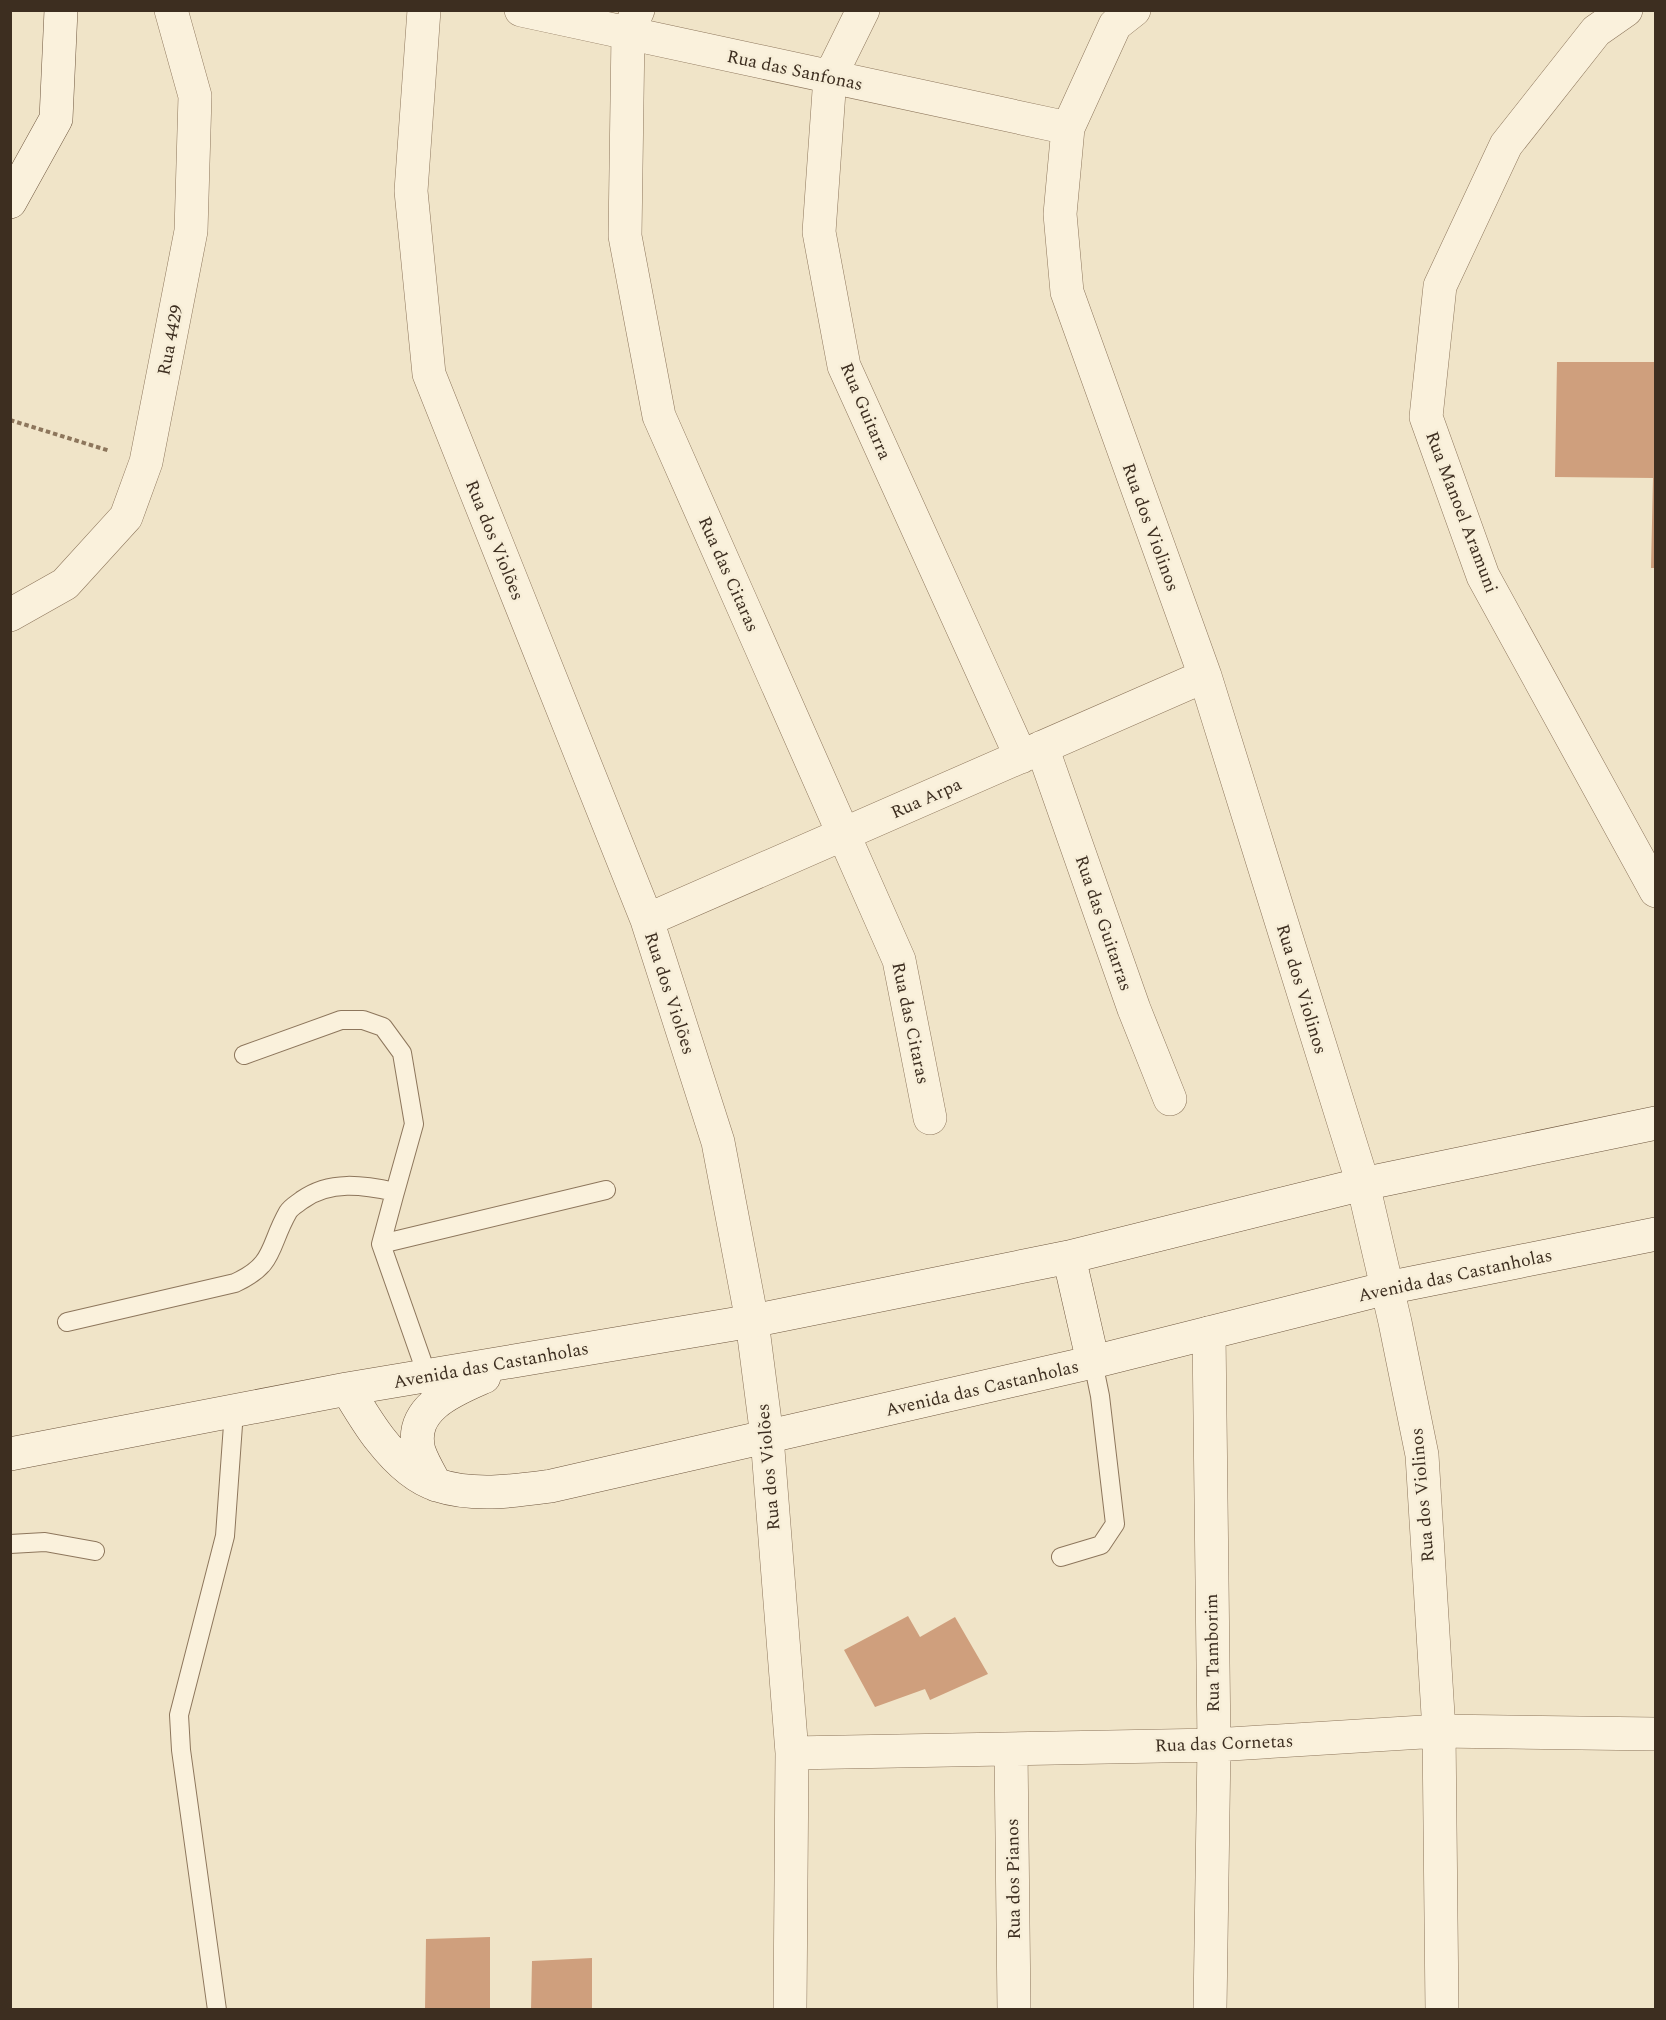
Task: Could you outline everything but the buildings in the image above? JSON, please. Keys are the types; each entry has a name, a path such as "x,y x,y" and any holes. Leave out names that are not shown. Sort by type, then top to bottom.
{"street":[{"path":"10,202 56,119 61,10"},
{"name":"Rua 4429","path":"10,615 65,584 126,517 146,462 191,231 195,96 171,10"},
{"name":"Rua dos Violões","path":"424,10 411,191 429,374 647,920 718,1142 753,1322 767,1437 792,1753 790,2010"},
{"name":"Rua das Sanfonas","path":"521,10 633,22 830,77 1068,128"},
{"name":"Rua Guitarra","path":"863,10 830,77 819,232 844,366 1032,752"},
{"name":"Rua dos Violinos","path":"1134,10 1115,25 1068,128 1060,214 1067,292 1205,676 1363,1184 1387,1288 1422,1455 1439,1731 1442,2010"},
{"name":"Rua Manoel Aramuni","path":"1626,10 1596,31 1506,145 1440,286 1426,417 1483,576 1656,891"},
{"name":"Rua das Citaras","path":"633,22 625,236 659,416 899,960 930,1118"},
{"name":"Rua Arpa","path":"647,920 1205,676"},
{"name":"Rua das Guitarras","path":"1032,752 1170,1099"},
{"name":"Avenida das Castanholas","path":"10,1454 347,1389 753,1322 1069,1257 1363,1184 1656,1123"},
{"name":"Avenida das Castanholas","path":"347,1389 380,1439 408,1468 436,1485 466,1490 506,1492 551,1486 1093,1362 1387,1288 1656,1234"},
{"path":"1069,1257 1093,1362"},
{"name":"Rua Tamborim","path":"1209,1333 1214,1745 1210,2010"},
{"path":"436,1485 418,1448 418,1433 430,1406 446,1394 524,1359"},
{"name":"Rua das Cornetas","path":"792,1753 1214,1745 1439,1731 1656,1734"},
{"name":"Rua dos Pianos","path":"1011,1749 1014,2010"}],"lane":[{"path":"244,1055 340,1020 363,1020 383,1027 402,1053 414,1124 381,1244 427,1375"},
{"path":"67,1322 235,1283 253,1275 266,1261 289,1210 310,1194 334,1186 364,1185 395,1192"},
{"path":"381,1244 606,1190"},
{"path":"1061,1557 1101,1545 1115,1524 1100,1396 1093,1362"},
{"path":"218,2010 181,1750 179,1716 225,1536 234,1411"},
{"path":"10,1544 45,1542 95,1551"}],"path":[{"path":"10,420 146,462"}]}
